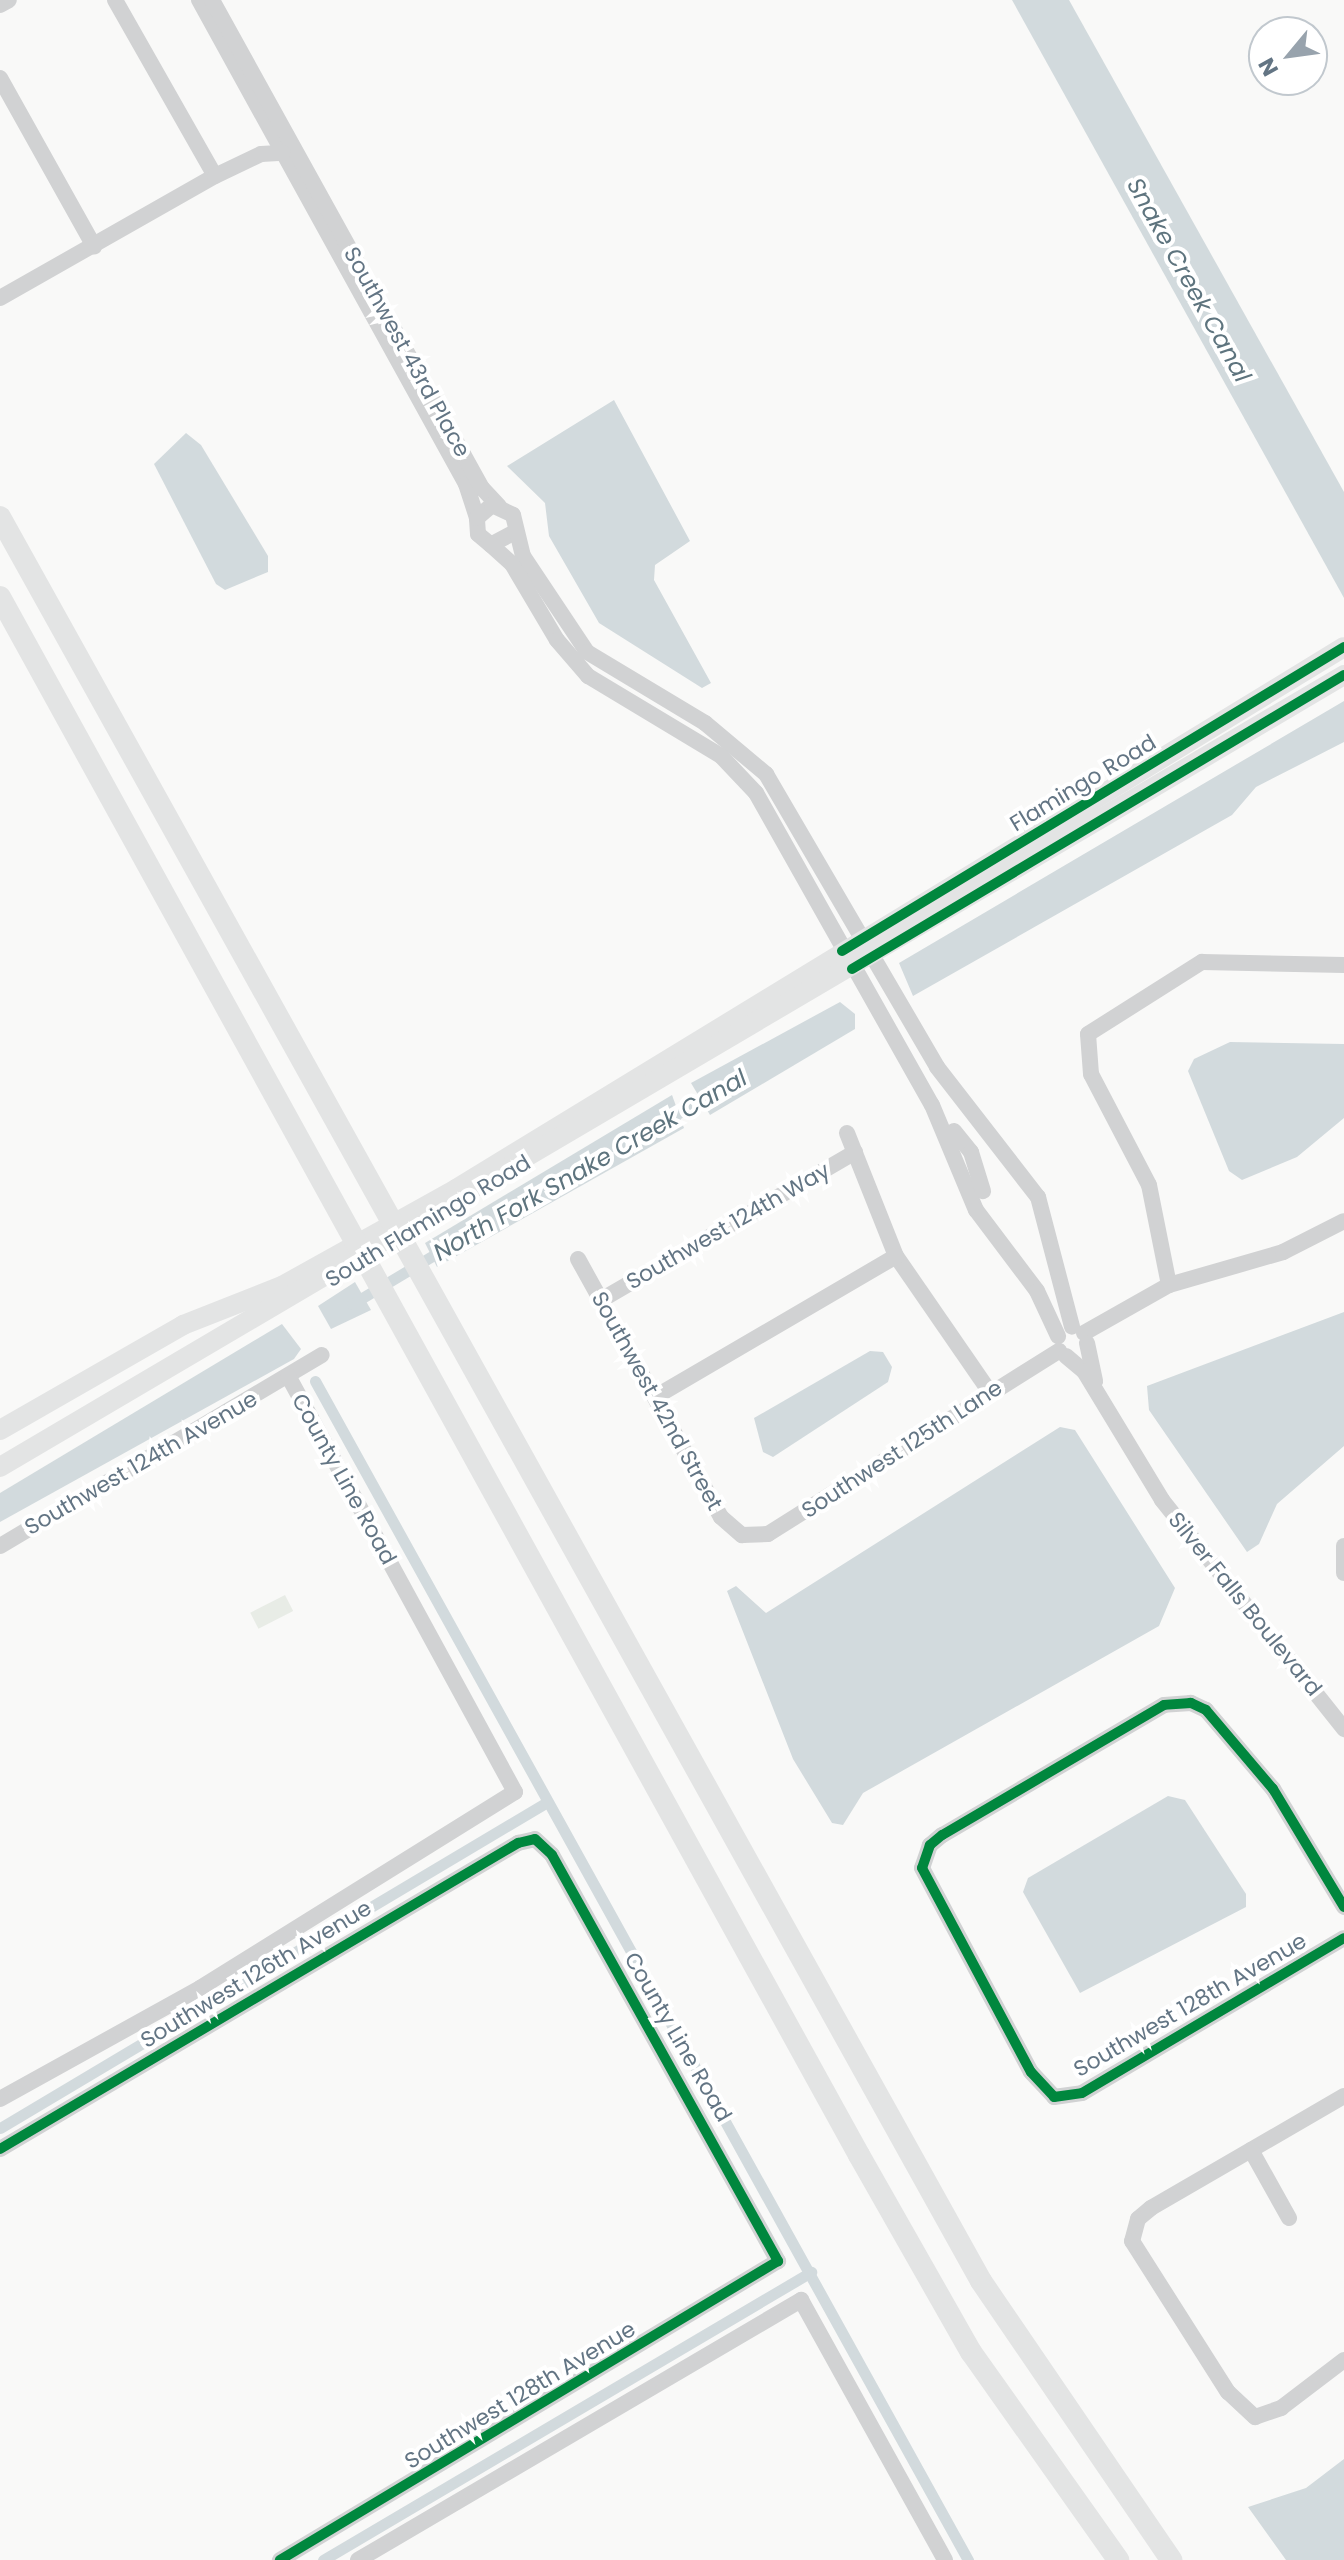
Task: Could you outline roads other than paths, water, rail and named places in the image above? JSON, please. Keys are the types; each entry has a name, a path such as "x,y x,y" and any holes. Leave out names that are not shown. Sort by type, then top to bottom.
{"highway":[{"path":"0,517 981,2281 1171,2560"},
{"path":"0,597 336,1218 971,2352 1118,2560"}],"main road":[{"name":"Flamingo Road","path":"868,948 1344,647"},
{"name":"Flamingo Road","path":"847,960 1344,675"},
{"name":"South Flamingo Road","path":"0,1430 183,1325 282,1286 456,1189 847,960"},
{"name":"South Flamingo Road","path":"0,1467 847,960"}],"street":[{"path":"0,5 9,0"},
{"path":"115,0 215,176"},
{"name":"Southwest 43rd Place","path":"199,0 466,484 477,518"},
{"name":"Southwest 43rd Place","path":"212,0 482,488 499,506"},
{"path":"0,78 94,246"},
{"path":"0,298 215,176 261,154 283,153"},
{"path":"847,960 744,777 710,749 604,689 565,651 519,574 478,534 477,518 499,506 513,515 515,532 558,619 614,672 753,758 868,948"},
{"path":"491,545 515,532"},
{"path":"604,689 614,672"},
{"name":"Silver Falls Boulevard","path":"868,948 937,1067 1038,1197 1071,1341"},
{"name":"Silver Falls Boulevard","path":"847,960 932,1105 976,1210 989,1222 1071,1341 1099,1395 1162,1500 1344,1729"},
{"path":"1169,1285 1149,1185 1091,1074 1085,1047 1097,1024 1202,962 1344,965"},
{"name":"Silver Falls Boulevard","path":"932,1105 971,1152 989,1222"},
{"path":"847,1133 896,1256 989,1391"},
{"name":"Southwest 124th Way","path":"601,1300 855,1152"},
{"name":"Southwest 125th Lane","path":"742,1535 768,1534 989,1391 1169,1285 1283,1252 1344,1221"},
{"path":"655,1397 896,1256"},
{"name":"Southwest 42nd Street","path":"578,1259 721,1517 742,1535"},
{"name":"Southwest 124th Avenue","path":"0,1546 322,1355"},
{"name":"County Line Road","path":"288,1376 515,1792"},
{"name":"Southwest 128th Avenue","path":"1344,1907 1273,1789 1206,1710 1177,1702 942,1835 924,1857 927,1879 1031,2072 1054,2097 1082,2093 1344,1938"},
{"name":"Southwest 126th Avenue","path":"0,2099 200,1988 515,1792"},
{"name":"County Line Road","path":"535,1839 552,1855 778,2261"},
{"name":"Southwest 126th Avenue","path":"0,2149 535,1839"},
{"path":"1344,2096 1151,2208 1133,2231 1136,2253 1228,2392 1255,2417 1281,2408 1344,2360"},
{"path":"1251,2150 1289,2218"},
{"name":"Southwest 128th Avenue","path":"280,2560 778,2261"},
{"path":"358,2560 801,2300 945,2560"}],"water":[{"name":"Snake Creek Canal","path":"1012,0 1069,0 1344,492 1344,598"},
{"path":"614,400 690,541 655,565 654,580 711,683 702,688 599,623 549,536 545,503 507,466"},
{"path":"186,433 201,445 268,556 268,572 225,590 216,584 154,464"},
{"path":"1344,701 1344,742 1256,787 1232,815 913,996 899,963"},
{"path":"840,1002 855,1014 855,1029 710,1115 691,1083"},
{"path":"1230,1042 1344,1044 1344,1118 1297,1157 1242,1180 1229,1171 1188,1071 1194,1059"},
{"path":"672,1095 684,1128 437,1267 425,1243"},
{"path":"355,1282 371,1310 331,1329 318,1306"},
{"path":"1344,1312 1344,1446 1277,1504 1259,1544 1247,1552 1149,1410 1147,1386"},
{"path":"282,1324 301,1349 294,1359 0,1522 0,1493"},
{"path":"870,1351 883,1352 892,1367 888,1382 773,1457 763,1452 754,1418"},
{"path":"1060,1427 1075,1430 1175,1588 1159,1626 863,1793 843,1825 832,1823 793,1759 727,1591 736,1586 766,1613"},
{"path":"1168,1796 1185,1800 1246,1894 1246,1907 1080,1993 1023,1892 1028,1878"},
{"path":"1344,2459 1344,2560 1286,2560 1248,2507 1306,2488"}],"waterway":[{"name":"North Fork Snake Creek Canal","path":"670,1118 714,1093"},
{"name":"North Fork Snake Creek Canal","path":"352,1304 444,1249"},
{"path":"315,1381 968,2560"},
{"path":"0,2128 547,1802"},
{"path":"323,2560 811,2272"}]}
